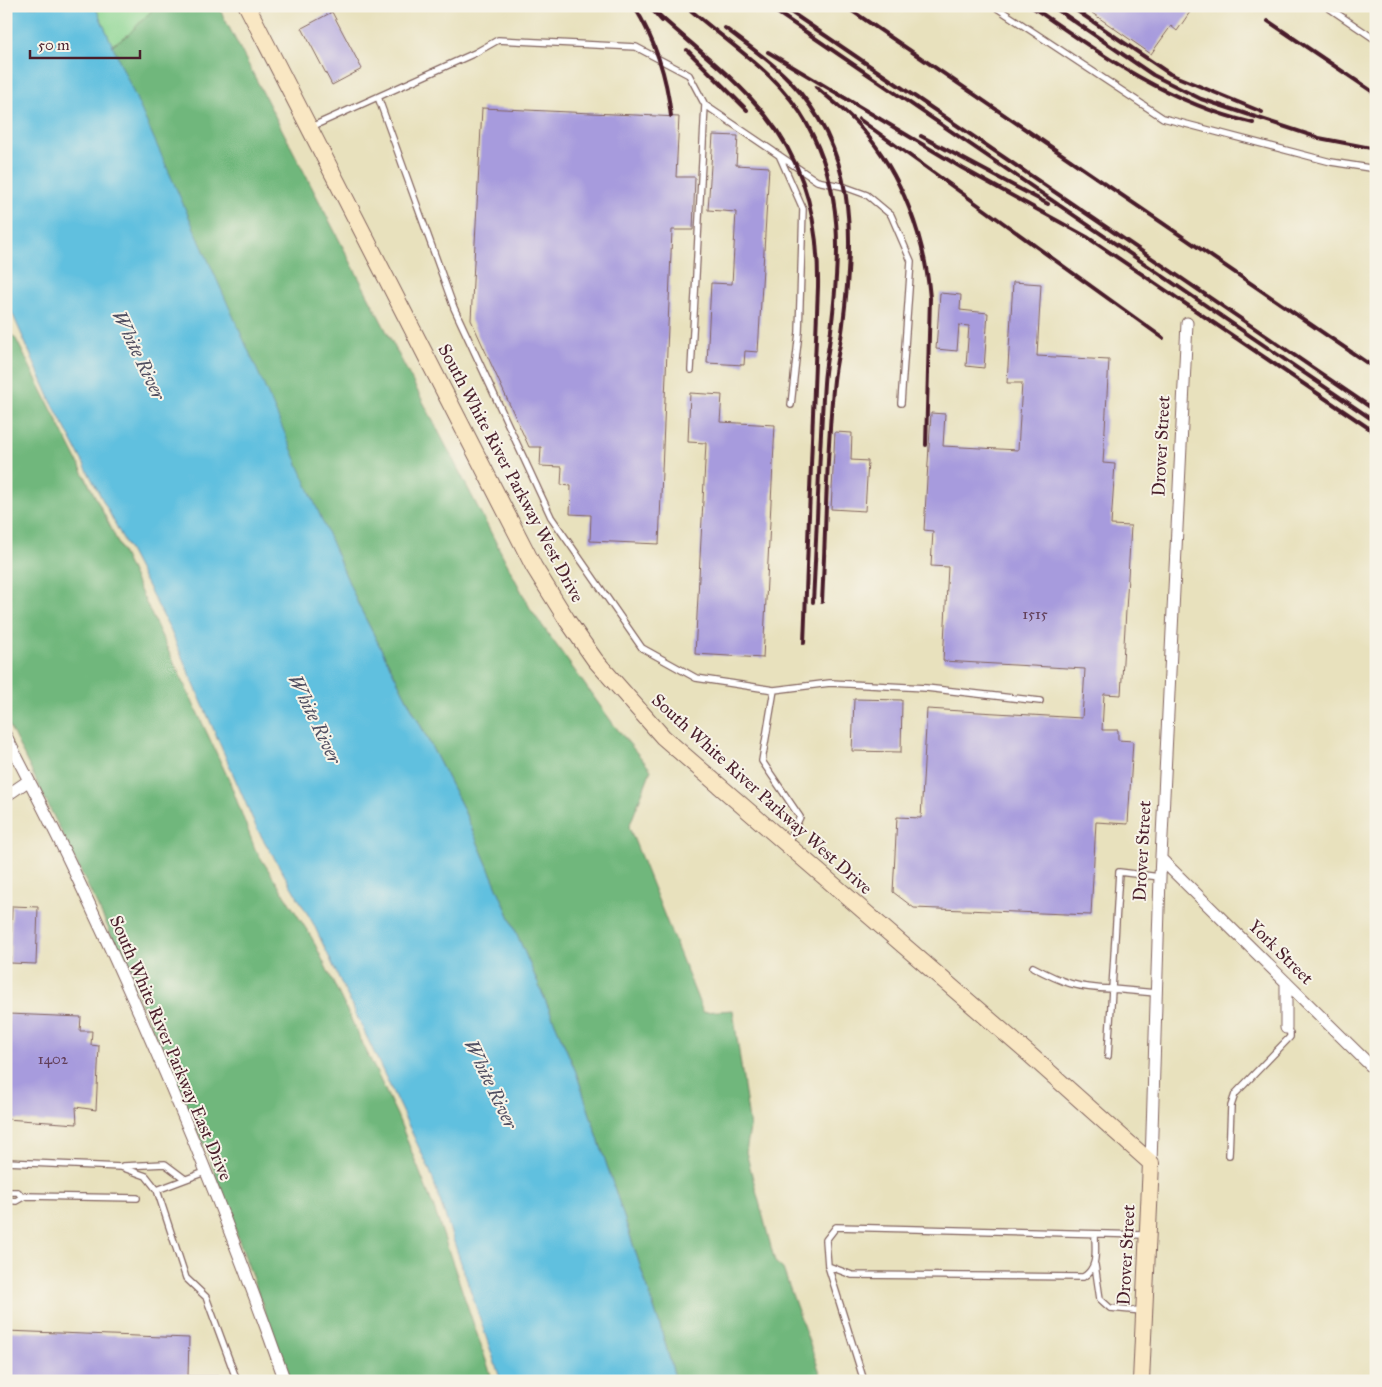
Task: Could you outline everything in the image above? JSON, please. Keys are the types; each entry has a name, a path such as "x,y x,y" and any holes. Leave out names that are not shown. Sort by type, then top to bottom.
{"street":[{"name":"South White River Parkway West Drive","path":"247,6 534,567 567,620 616,686 654,727 1151,1163"},
{"name":"Drover Street","path":"1141,1381 1151,1163 1160,877 1187,323"},
{"name":"South White River Parkway East Drive","path":"6,736 74,870 206,1172 260,1310 285,1381"},
{"path":"6,796 28,781"},
{"name":"York Street","path":"1161,859 1376,1070"},
{"path":"1286,982 1286,1028"}],"lane":[{"path":"994,6 1163,118 1331,162 1376,169"},
{"path":"1326,6 1376,40"},
{"path":"309,128 475,53 498,40 636,47 689,75 705,105 817,181 845,187 867,195 891,215 911,261 901,403"},
{"path":"378,97 454,308 551,517 642,648 696,678 774,690 830,683 926,688 1040,701"},
{"path":"691,370 705,105"},
{"path":"778,154 803,209 799,332 791,405"},
{"path":"774,690 762,761 800,817 787,845"},
{"path":"1108,1056 1119,872 1160,877"},
{"path":"1033,967 1059,981 1083,988 1156,993"},
{"path":"1229,1155 1231,1106 1235,1094 1290,1037 1290,1033 1286,1028"},
{"path":"6,1162 121,1167 165,1164 185,1179"},
{"path":"121,1167 146,1176 157,1190 186,1278 206,1298 237,1381"},
{"path":"157,1190 206,1172"},
{"path":"6,1192 18,1192 22,1196"},
{"path":"6,1200 16,1201 22,1196 137,1198"},
{"path":"864,1381 828,1266 826,1240 836,1227 1148,1235"},
{"path":"1095,1234 1095,1262 1100,1299 1110,1308 1144,1311"},
{"path":"828,1266 852,1275 1084,1277 1091,1272 1095,1262"}],"green space":[{"path":"95,6 156,6 128,35 112,45"},
{"path":"156,6 218,6 531,610 614,725 651,770 629,827 703,1012 733,1010 750,1128 746,1152 775,1262 783,1269 823,1381 676,1381 661,1329 576,1072 462,806 358,604 112,45 128,35"},
{"path":"6,330 16,339 110,526 229,780 255,849 312,938 397,1115 434,1208 493,1381 290,1381 207,1152 105,921 6,719"}],"water":[{"name":"White River","path":"6,6 95,6 274,408 358,604 462,806 576,1072 661,1329 676,1381 501,1381 430,1171 313,923 257,829 169,627 51,401 6,299"}],"building":[{"path":"1082,6 1194,6 1177,31 1171,26 1151,54"},
{"path":"332,12 362,69 332,85 302,28"},
{"path":"482,108 679,117 676,177 695,177 693,230 672,230 659,544 590,541 591,515 570,514 571,486 561,485 562,467 540,466 541,447 529,447 471,320"},
{"path":"713,135 738,136 736,165 769,167 758,352 745,351 744,365 707,363 711,283 732,284 736,212 708,210"},
{"path":"1013,282 1041,284 1037,356 1109,360 1103,463 1115,464 1111,525 1131,526 1121,695 1104,694 1102,730 1118,730 1118,740 1133,741 1128,824 1096,822 1091,915 914,908 893,892 897,817 921,818 927,709 1082,718 1085,669 943,661 948,567 931,566 933,531 924,530 931,413 945,414 943,446 1018,450 1022,383 1007,383"},
{"path":"940,293 961,295 960,310 988,313 984,368 966,366 969,326 959,325 957,351 936,349"},
{"path":"690,393 722,395 720,422 775,425 763,658 695,654 706,443 688,442"},
{"path":"835,432 852,433 851,460 868,461 865,511 831,509"},
{"path":"854,699 902,700 901,752 852,751"},
{"path":"12,906 38,907 36,964 10,963"},
{"path":"8,1014 81,1017 80,1031 92,1031 91,1045 99,1046 96,1110 76,1107 77,1124 6,1119"},
{"path":"6,1331 189,1338 188,1376 223,1376 223,1381 6,1381"}],"railway":[{"path":"634,6 648,32 659,59 671,116"},
{"path":"649,6 662,21"},
{"path":"686,6 752,60 782,89 807,124 828,174 836,224 837,250 834,303 824,383 813,602"},
{"path":"768,6 1376,422"},
{"path":"782,6 1376,411"},
{"path":"845,6 1376,369"},
{"path":"1031,6 1083,42 1164,90 1192,103 1253,123"},
{"path":"1052,6 1153,75 1201,99 1319,138 1376,149"},
{"path":"1070,6 1170,74 1262,112"},
{"path":"659,15 742,89 766,116 780,135 791,155 800,176 813,219 818,264 818,287 804,643"},
{"path":"1268,21 1376,94"},
{"path":"725,28 758,52 782,73 811,107 828,135 839,165 846,195 849,226 849,258 847,291 831,408 822,602"},
{"path":"687,50 747,110"},
{"path":"768,52 962,168 1087,237 1376,433"},
{"path":"816,87 852,118 876,147 900,186 917,230 923,253 930,298 926,445"},
{"path":"859,119 1163,338"},
{"path":"921,136 1048,204"}]}
